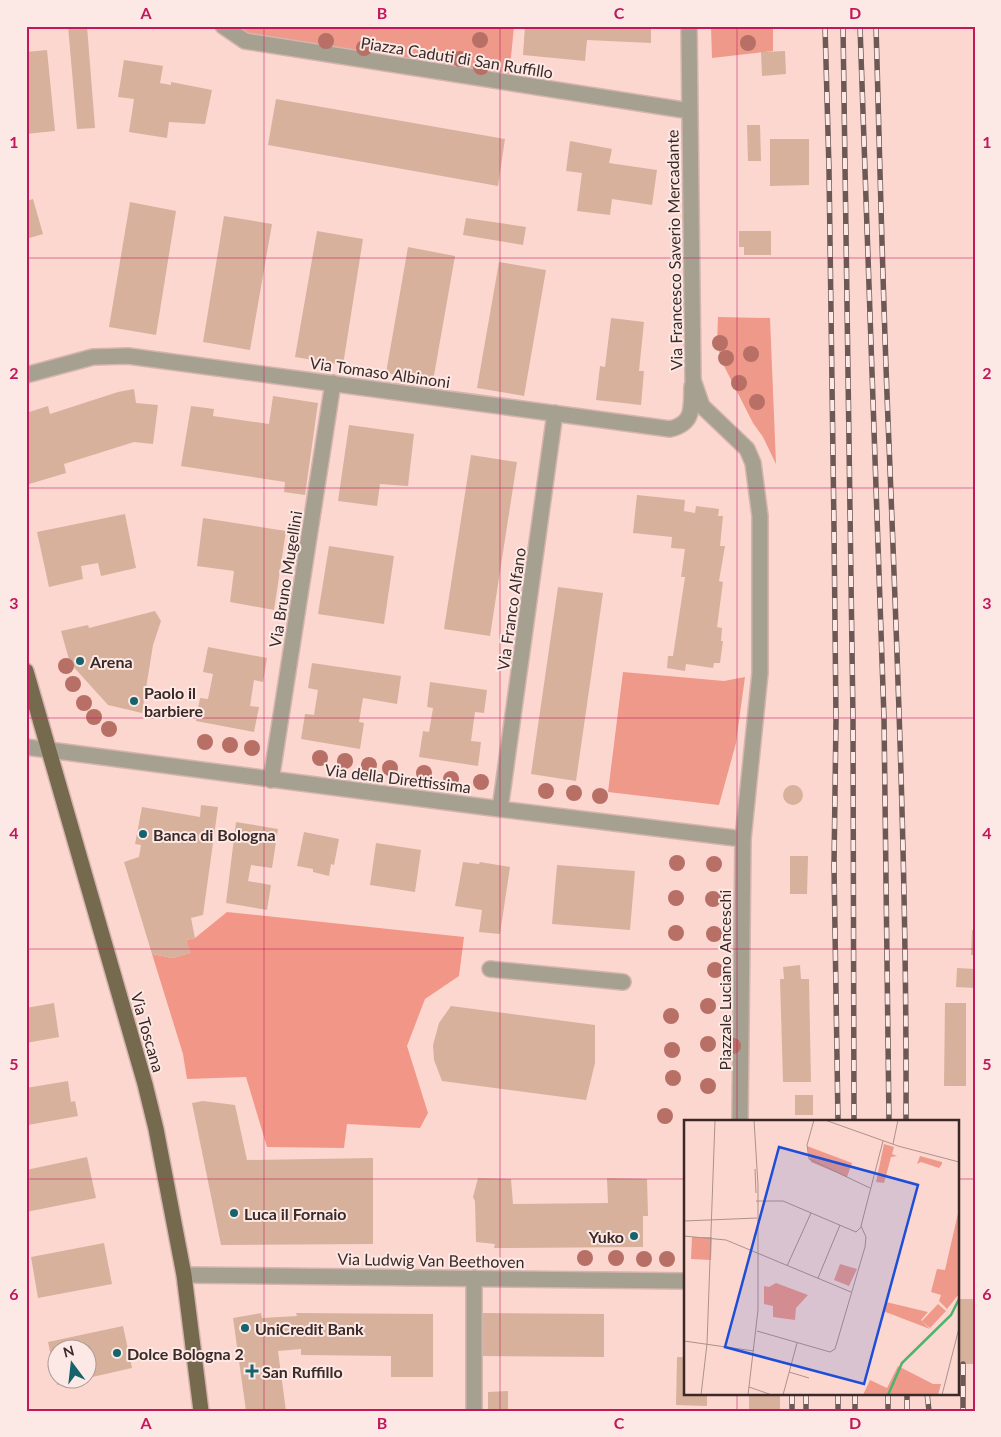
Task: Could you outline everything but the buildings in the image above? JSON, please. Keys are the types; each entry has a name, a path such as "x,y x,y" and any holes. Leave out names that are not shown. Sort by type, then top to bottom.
{"main road":[{"name":"Via Toscana","path":"26,671 156,1128 184,1275 201,1411"}],"street":[{"name":"Piazza Caduti di San Ruffillo","path":"222,26 245,41 690,112"},
{"name":"Via Francesco Saverio Mercadante","path":"689,26 693,380 702,406 747,448 753,463 760,516 760,673 743,838"},
{"name":"Via Tomaso Albinoni","path":"26,375 93,357 128,356 670,429 679,427 686,422 690,414 693,380"},
{"name":"Via Bruno Mugellini","path":"271,780 333,383"},
{"name":"Via Franco Alfano","path":"500,809 555,413"},
{"name":"Via della Direttissima","path":"26,747 271,780 743,838"},
{"name":"Piazzale Luciano Anceschi","path":"740,1120 743,838"},
{"path":"490,969 623,982"},
{"name":"Via Ludwig Van Beethoven","path":"184,1275 681,1281"},
{"path":"474,1278 474,1411"}],"shaded area":[{"path":"230,26 514,26 509,78 246,37"},
{"path":"711,26 773,26 773,51 712,58"},
{"path":"718,317 770,318 776,464 724,366 717,345"},
{"path":"623,672 724,681 745,677 736,743 719,805 608,792"},
{"path":"227,912 464,937 459,976 425,999 407,1046 428,1113 420,1128 347,1124 344,1148 267,1147 246,1077 187,1079 183,1054 152,954 173,958 190,953 186,940 195,938"}],"railway":[{"path":"825,26 834,528 836,720 834,866 838,1120"},
{"path":"843,26 853,719 854,1120"},
{"path":"860,26 884,718 889,1120"},
{"path":"876,26 901,782 906,1120"},
{"path":"963,1364 963,1411"},
{"path":"792,1394 792,1411"},
{"path":"806,1394 806,1411"},
{"path":"838,1394 838,1411"},
{"path":"855,1394 855,1411"},
{"path":"888,1394 888,1411"},
{"path":"907,1394 907,1411"},
{"path":"927,1394 929,1411"}],"place":[{"name":"Arena","path":"80,661"},
{"name":"Paolo il barbiere","path":"134,701"},
{"name":"Banca di Bologna","path":"143,834"},
{"name":"Luca il Fornaio","path":"234,1213"},
{"name":"Yuko","path":"634,1236"},
{"name":"UniCredit Bank","path":"245,1328"},
{"name":"Dolce Bologna 2","path":"117,1353"},
{"name":"San Ruffillo","path":"252,1371"}]}
